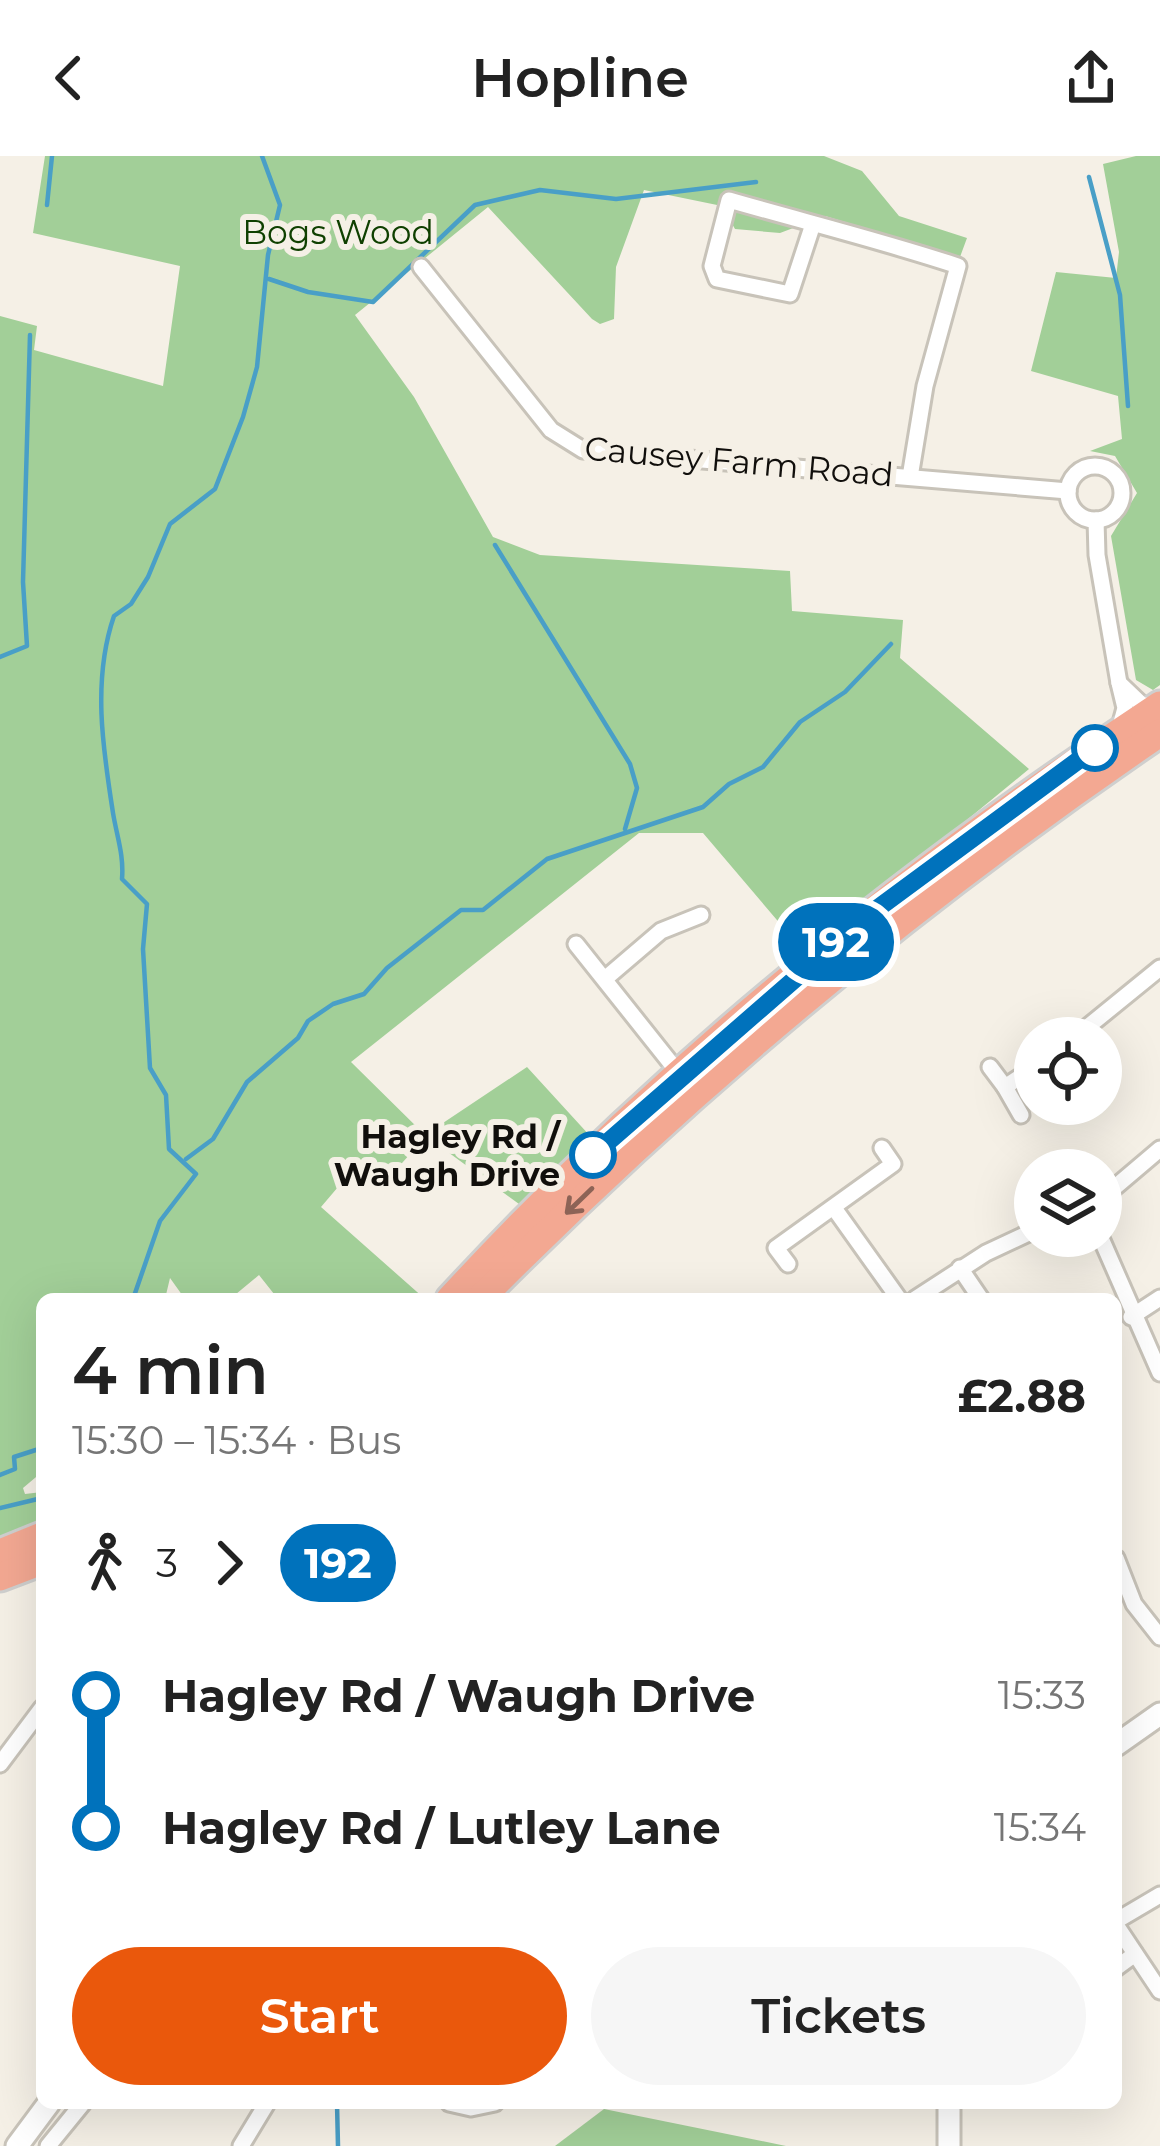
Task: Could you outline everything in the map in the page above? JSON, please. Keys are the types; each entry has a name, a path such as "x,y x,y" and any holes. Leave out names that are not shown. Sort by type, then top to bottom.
{"highway":[{"path":"456,1293 681,1076 866,917 1118,732 1158,715"},
{"path":"486,1293 642,1140 767,1029 1158,715"},
{"path":"0,1552 36,1538"},
{"path":"0,1577 36,1563"}],"street":[{"path":"813,224 790,294 727,284 714,272 729,200 813,224 958,266 925,386 910,477"},
{"name":"Causey Farm Road","path":"421,267 568,445 600,454 1068,491"},
{"path":"1101,466 1116,476 1121,504 1114,514 1096,520 1077,514 1068,491 1086,467 1101,466"},
{"path":"1096,520 1097,555 1125,708 1118,732"},
{"path":"1119,683 1158,715"},
{"path":"606,978 661,931 701,915"},
{"path":"576,944 681,1076"},
{"path":"1100,1017 1160,968"},
{"path":"990,1067 1014,1102"},
{"path":"1005,1087 1014,1081"},
{"path":"788,1264 776,1248 893,1164 882,1148"},
{"path":"1122,1181 1160,1149"},
{"path":"834,1208 895,1293"},
{"path":"925,1293 960,1268 1014,1241"},
{"path":"1108,1257 1122,1293"},
{"path":"960,1268 977,1293"},
{"path":"1122,1293 1160,1373"},
{"path":"1131,1317 1160,1298"},
{"path":"1122,1573 1134,1604 1160,1637"},
{"path":"1122,1741 1160,1714"},
{"path":"0,1764 36,1716"},
{"path":"1122,1919 1160,1895"},
{"path":"1122,1933 1160,1991"},
{"path":"1122,1964 1135,1954"},
{"path":"17,2146 45,2109"},
{"path":"48,2146 78,2109"},
{"path":"241,2146 263,2109"},
{"path":"947,2109 949,2146"}],"green space":[{"name":"Bogs Wood","path":"45,156 824,156 862,171 899,216 967,238 960,257 825,216 780,233 735,229 722,206 644,190 616,267 614,319 600,324 592,319 488,207 355,315 414,397 493,537 540,555 790,571 792,611 903,620 900,658 1029,769 805,953 703,833 639,833 351,1062 425,1135 527,1067 591,1137 519,1204 426,1136 387,1180 361,1160 321,1207 418,1293 273,1293 259,1275 237,1293 181,1293 170,1278 166,1293 36,1293 36,1477 23,1488 25,1494 36,1493 36,1525 0,1541 0,316 37,326 34,350 163,386 180,266 33,233"},
{"path":"1160,156 1160,685 1153,690 1136,680 1111,536 1137,493 1115,456 1090,451 1122,439 1118,396 1031,371 1056,272 1116,278 1119,252 1103,164"},
{"path":"604,2109 786,2146 555,2146"}],"waterway":[{"path":"47,205 52,156"},
{"path":"135,1293 160,1221 196,1174 169,1149 166,1095 150,1068 143,949 147,904 122,879 103,739 103,665 114,616 131,604 148,577 170,524 215,489 243,417 257,367 268,255 280,205 262,156"},
{"path":"1089,177 1120,295 1128,406"},
{"path":"269,279 308,292 373,302 475,205 540,190 616,199 756,182"},
{"path":"0,657 27,646 23,582 30,335"},
{"path":"495,545 630,764 637,788 625,829"},
{"path":"186,1159 213,1139 247,1082 298,1038 308,1021 333,1004 364,994 387,968 461,910 483,910 547,859 703,807 729,784 763,767 800,722 845,692 891,644"},
{"path":"0,1475 15,1469 14,1457 36,1450"},
{"path":"0,1508 36,1499"},
{"path":"337,2109 338,2146"}],"bus line":[{"name":"192","path":"593,1155 866,917 1095,748"}],"place":[{"name":"Hagley Rd / Waugh Drive","path":"593,1155"}]}
